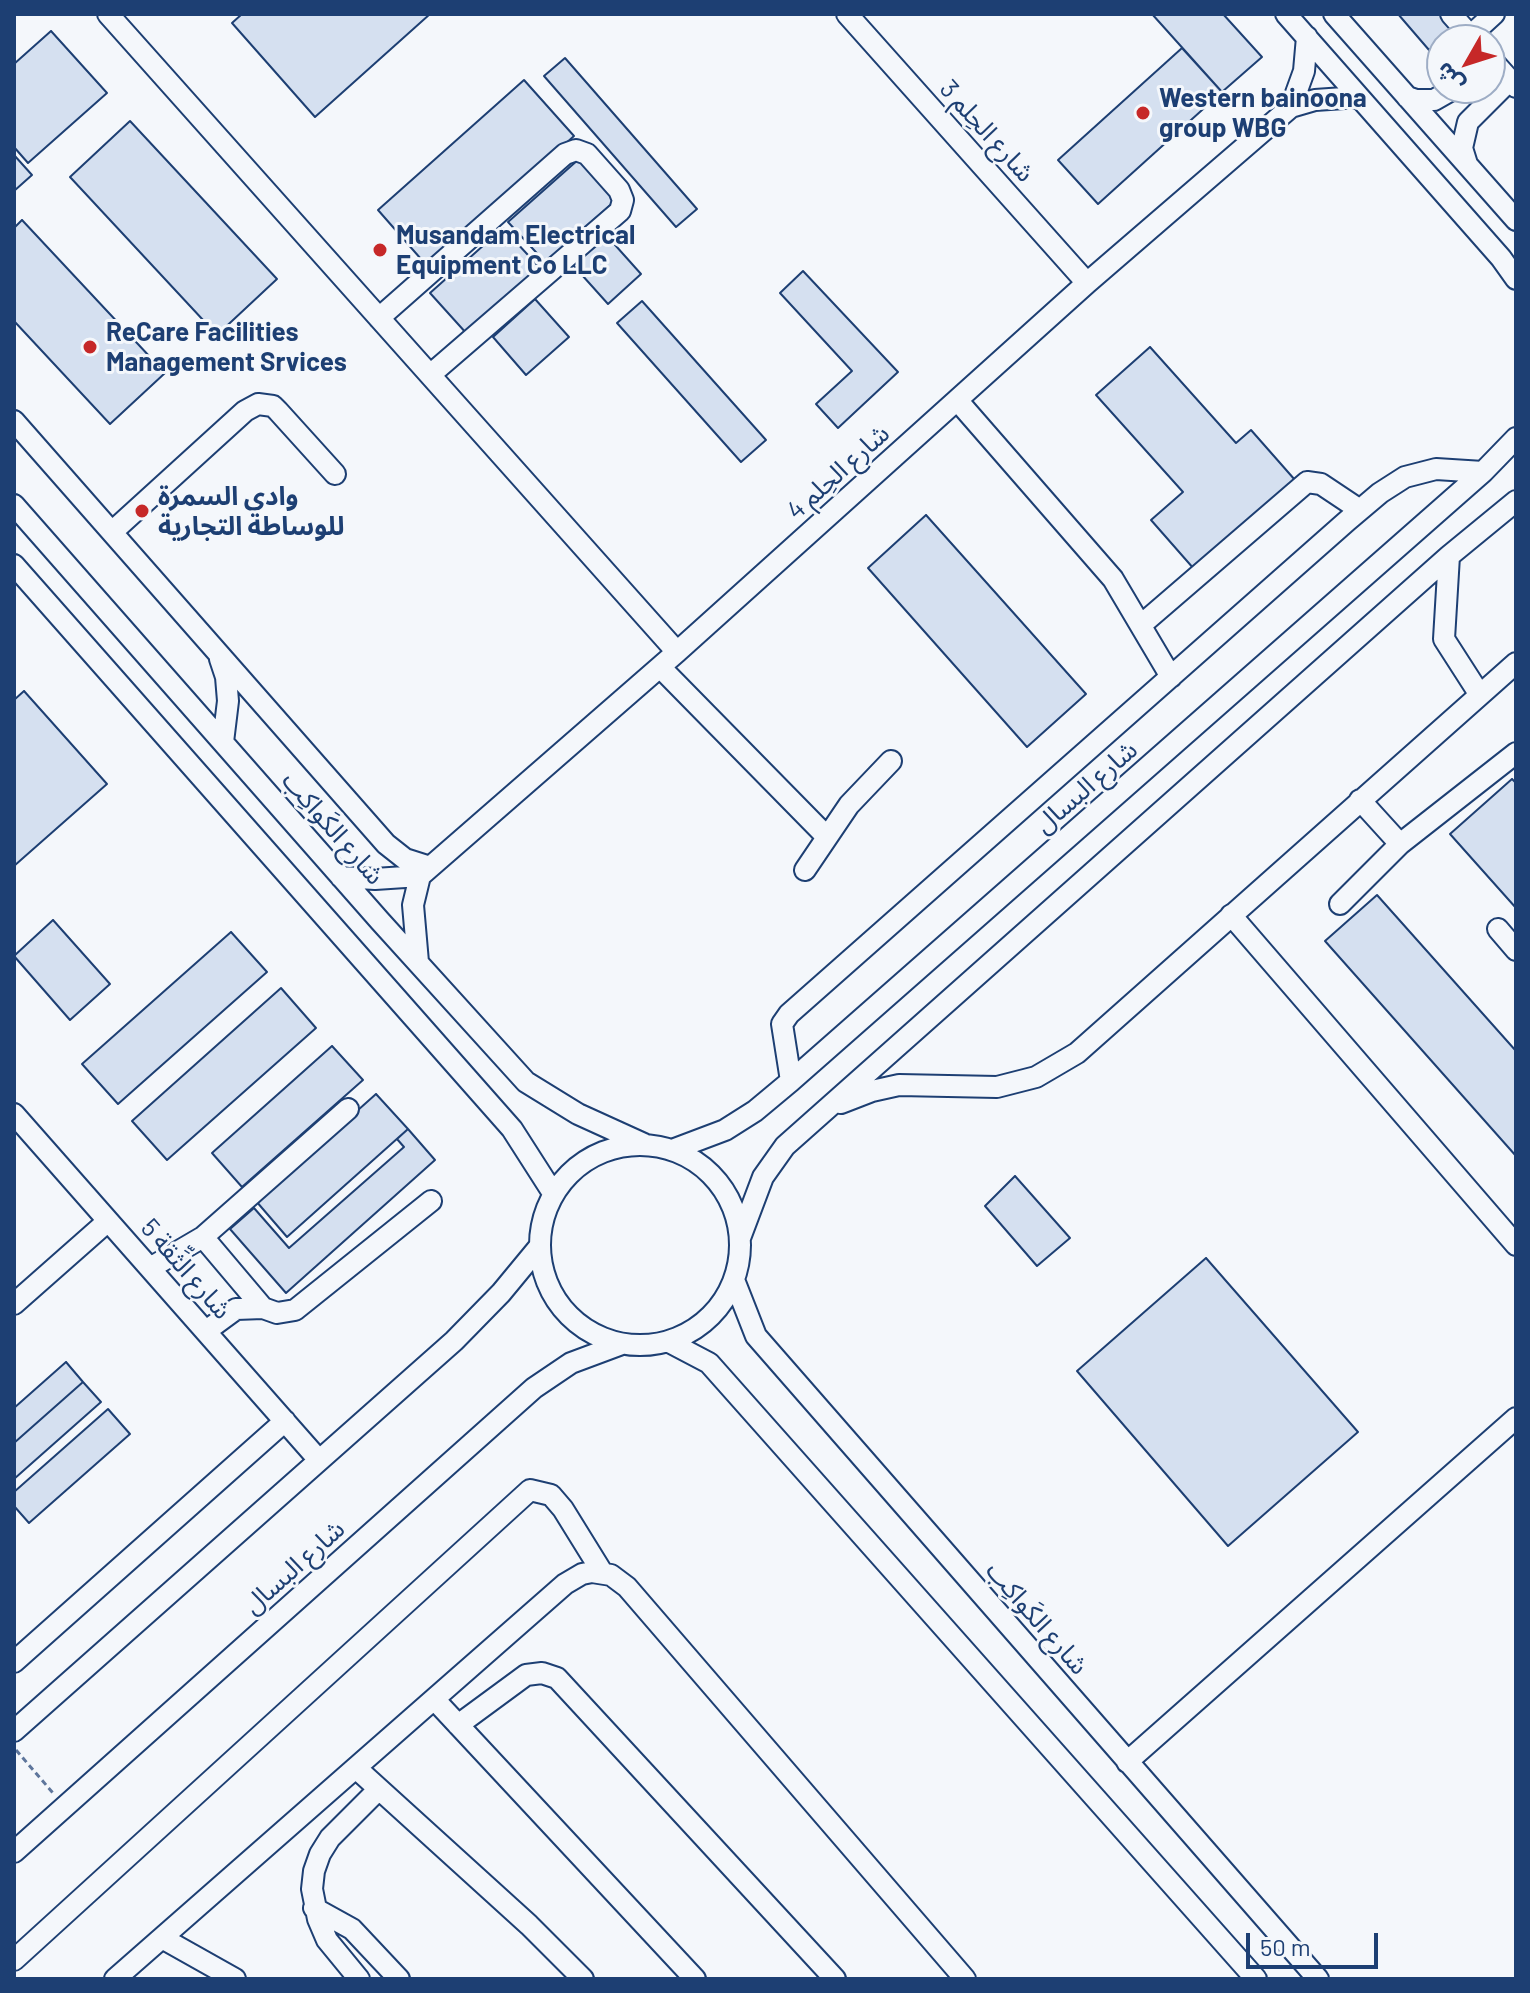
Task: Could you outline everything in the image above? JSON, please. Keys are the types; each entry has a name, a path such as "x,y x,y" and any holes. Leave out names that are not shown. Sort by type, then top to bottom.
{"street":[{"path":"108,14 677,652"},
{"name":"شارع الحِلم 3","path":"847,14 1087,283"},
{"path":"1286,14 1501,258 1516,279"},
{"path":"1334,14 1516,220"},
{"name":"شارع الحِلم 4","path":"1291,107 1304,71 1307,37"},
{"path":"1468,166 1462,148 1468,122 1513,83"},
{"name":"شارع الحِلم 4","path":"425,872 677,652 1087,283 1291,107 1315,100 1359,97"},
{"path":"1407,97 1426,100"},
{"path":"379,318 565,154 576,150 587,154 621,195 620,211 430,375"},
{"path":"957,400 1113,579 1171,677"},
{"path":"112,532 245,411 258,404 273,406 335,474"},
{"path":"14,421 386,844 425,872"},
{"name":"شارع البسال","path":"672,1150 725,1130 755,1111 791,1081 1483,472 1516,438"},
{"path":"791,1081 782,1024 789,1014 1360,510 1405,477 1436,469 1483,472"},
{"path":"1141,625 1307,482 1321,484 1360,510"},
{"path":"740,1238 763,1177 785,1146 1449,556 1516,501"},
{"name":"شارع الكَواكِب","path":"14,505 526,1082 578,1114 644,1144"},
{"path":"1449,556 1444,639 1480,695"},
{"path":"14,565 512,1129 553,1193"},
{"path":"218,654 226,677 228,701 223,742"},
{"path":"829,1107 899,1085 997,1087 1036,1077 1077,1053 1516,663"},
{"path":"660,667 827,837"},
{"path":"1340,904 1400,844 1516,753"},
{"path":"805,870 857,796 891,761"},
{"path":"1360,800 1400,844"},
{"path":"341,877 375,879 425,872"},
{"path":"418,962 413,905 425,872"},
{"path":"1231,915 1516,1245"},
{"path":"1498,929 1516,950"},
{"path":"150,1268 203,1237 348,1109"},
{"name":"شارع الثِّقة 5","path":"14,1114 318,1459"},
{"path":"644,1144 672,1150 693,1160 712,1175 736,1215 740,1238 739,1260 734,1280 709,1319 669,1342 622,1344 596,1336 573,1320 555,1299 544,1274 539,1247 543,1219 553,1193 570,1172 592,1156 617,1146 644,1144"},
{"path":"206,1331 236,1309 263,1308 277,1313 295,1310 431,1201"},
{"path":"14,1304 108,1221"},
{"path":"203,1237 263,1308"},
{"path":"14,1731 454,1341 501,1293 539,1247"},
{"name":"شارع الكَواكِب","path":"734,1280 756,1336 1318,1979"},
{"path":"669,1342 709,1363 1256,1979"},
{"name":"شارع البسال","path":"14,1852 534,1388 571,1363 622,1344"},
{"path":"1127,1762 1516,1418"},
{"path":"14,1662 285,1421"},
{"path":"14,1960 530,1490 551,1495 602,1572"},
{"path":"115,1979 565,1584 582,1574 602,1572 620,1580 627,1587 965,1979"},
{"path":"458,1725 526,1675 542,1673 557,1678 824,1975"},
{"path":"434,1699 695,1979"},
{"path":"356,1768 529,1925 583,1979"},
{"path":"359,1979 327,1940 314,1908 312,1889 320,1854 330,1838 379,1789"},
{"path":"314,1908 352,1929 399,1979"},
{"path":"162,1938 235,1979"}],"path":[{"path":"14,1747 64,1807"}],"building":[{"path":"242,14 430,14 315,117 232,23"},
{"path":"1152,14 1223,14 1262,57 1222,92"},
{"path":"1398,14 1439,14 1448,24 1426,24 1426,47"},
{"path":"51,31 107,93 28,163 14,147 14,64"},
{"path":"1182,48 1222,92 1098,204 1058,160"},
{"path":"565,58 697,209 676,227 544,76"},
{"path":"524,80 574,136 428,267 378,210"},
{"path":"130,121 277,279 217,335 70,177"},
{"path":"14,155 32,175 14,191"},
{"path":"579,159 616,200 546,263 508,222"},
{"name":"ReCare Facilities Management Srvices","path":"22,220 165,373 110,424 14,321 14,228"},
{"path":"503,228 540,268 467,334 430,293"},
{"path":"607,236 641,274 608,304 573,265"},
{"path":"803,271 898,372 838,428 816,404 852,371 780,293"},
{"path":"535,299 569,337 526,375 493,337"},
{"path":"642,301 766,440 741,462 617,323"},
{"path":"1150,347 1236,443 1251,430 1295,480 1194,569 1151,520 1183,492 1096,395"},
{"path":"926,515 1086,694 1027,747 868,568"},
{"path":"24,691 107,784 14,866 14,700"},
{"path":"1512,779 1516,783 1516,908 1450,834"},
{"path":"1377,895 1516,1051 1516,1156 1325,941"},
{"path":"53,920 110,984 70,1020 14,956"},
{"path":"231,932 267,972 118,1104 82,1064"},
{"path":"281,988 316,1028 167,1160 132,1121"},
{"path":"332,1046 363,1080 242,1187 212,1153"},
{"path":"376,1094 408,1129 287,1237 256,1201"},
{"path":"408,1129 435,1160 286,1293 230,1229 254,1208 289,1248 404,1147 397,1139"},
{"path":"1015,1176 1070,1238 1037,1266 985,1206"},
{"path":"1206,1258 1358,1432 1228,1546 1077,1371"},
{"path":"66,1362 83,1382 14,1443 14,1408"},
{"path":"83,1382 101,1402 14,1479 14,1443"},
{"path":"108,1409 130,1434 29,1523 14,1506 14,1492"}],"place":[{"name":"Western bainoona group WBG","path":"1143,113"},
{"name":"Musandam Electrical Equipment Co LLC","path":"380,250"},
{"name":"ReCare Facilities Management Srvices","path":"90,347"},
{"name":"وادي السمرة للوساطة التجارية","path":"142,511"}]}
